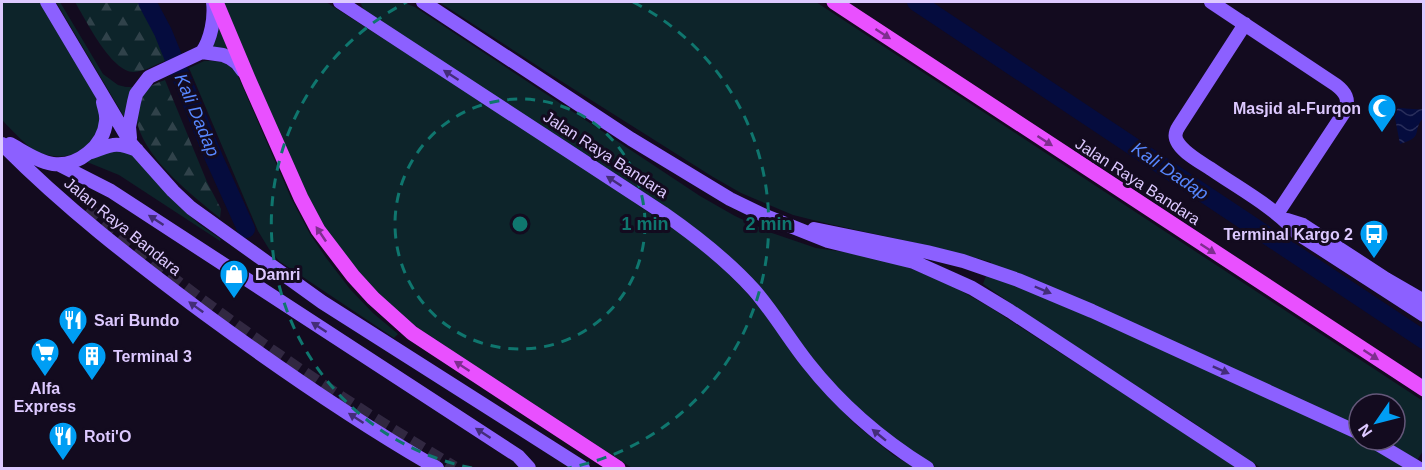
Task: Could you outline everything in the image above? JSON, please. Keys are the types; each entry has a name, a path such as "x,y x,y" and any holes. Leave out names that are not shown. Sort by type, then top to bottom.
{"main road":[{"path":"215,2 301,198 318,230 353,276 373,298 412,333 618,468"},
{"name":"Jalan Raya Bandara","path":"834,2 1424,389"}],"street":[{"path":"47,2 134,147 191,208 322,302 567,462 583,468"},
{"path":"200,53 209,39 215,2"},
{"name":"Jalan Raya Bandara","path":"340,2 663,213 702,241 754,290 807,362 846,406 879,435 927,468"},
{"path":"352,2 364,18"},
{"name":"Jalan Raya Bandara","path":"423,2 631,139 730,199 828,241 914,262 972,288 1249,468"},
{"path":"1211,2 1336,85 1348,100 1345,111 1281,217"},
{"path":"1245,24 1179,126 1175,134 1176,140 1184,150 1281,217 1297,233 1383,284 1424,315"},
{"path":"134,147 129,136 131,110 136,94 151,76 200,53 223,55 237,63 250,83"},
{"path":"89,153 101,139 106,121 103,102 93,78"},
{"path":"4,141 50,164 60,165 114,144 134,147"},
{"path":"4,141 87,209"},
{"name":"Jalan Raya Bandara","path":"4,141 39,181 146,270 298,380 405,450 437,468"},
{"path":"60,165 111,191 518,456 529,468"},
{"name":"Jalan Raya Bandara","path":"785,224 832,231 989,269 1044,290 1347,428"},
{"path":"1383,284 1424,300"},
{"path":"1391,452 1418,468 1424,460"}],"green space":[{"path":"2,2 43,2 92,86 99,106 99,125 89,145 80,151 59,156 36,151 2,120"},
{"path":"56,2 60,2 103,74 118,85 136,87 126,120"},
{"path":"75,2 143,2 169,59 138,72 125,70 108,55"},
{"path":"222,2 326,2 530,132 691,241 732,276 759,307 819,386 855,424 893,455 915,468 632,468 463,358 408,321 368,283 331,239 289,156"},
{"path":"360,2 402,2 415,7 700,196 735,216 772,233 816,248 859,254 907,267 949,284 991,308 1238,468 936,468 902,446 836,388 745,274 364,10"},
{"path":"439,2 816,2 1423,401 1423,451 1412,468 1261,468 1058,336 983,284 991,262 793,215 741,193"},
{"path":"218,26 230,53 208,49 216,38"},
{"path":"204,61 224,63 231,67 238,76 291,198 310,234 350,289 398,334 394,338 279,261 269,249 258,231 189,68"},
{"path":"165,80 207,182 221,209 220,218 161,165 143,139 137,120 141,99 152,85"},
{"path":"109,149 130,152 181,208 221,239 220,241 119,175 87,162 97,154"}],"water":[{"path":"1398,108 1423,109 1423,118 1415,136 1400,144 1394,113"}],"waterway":[{"name":"Kali Dadap","path":"147,2 163,32 214,158 246,229"},
{"name":"Kali Dadap","path":"916,2 1424,340"}],"tunnel":[{"path":"87,209 189,292 263,345 338,396 454,468"}],"place":[{"name":"Masjid al-Furqon","path":"1382,134"},
{"name":"Terminal Kargo 2","path":"1374,260"},
{"name":"Damri","path":"234,300"},
{"name":"Sari Bundo","path":"73,346"},
{"name":"Alfa Express","path":"45,378"},
{"name":"Terminal 3","path":"92,382"},
{"name":"Roti'O","path":"63,462"}]}
